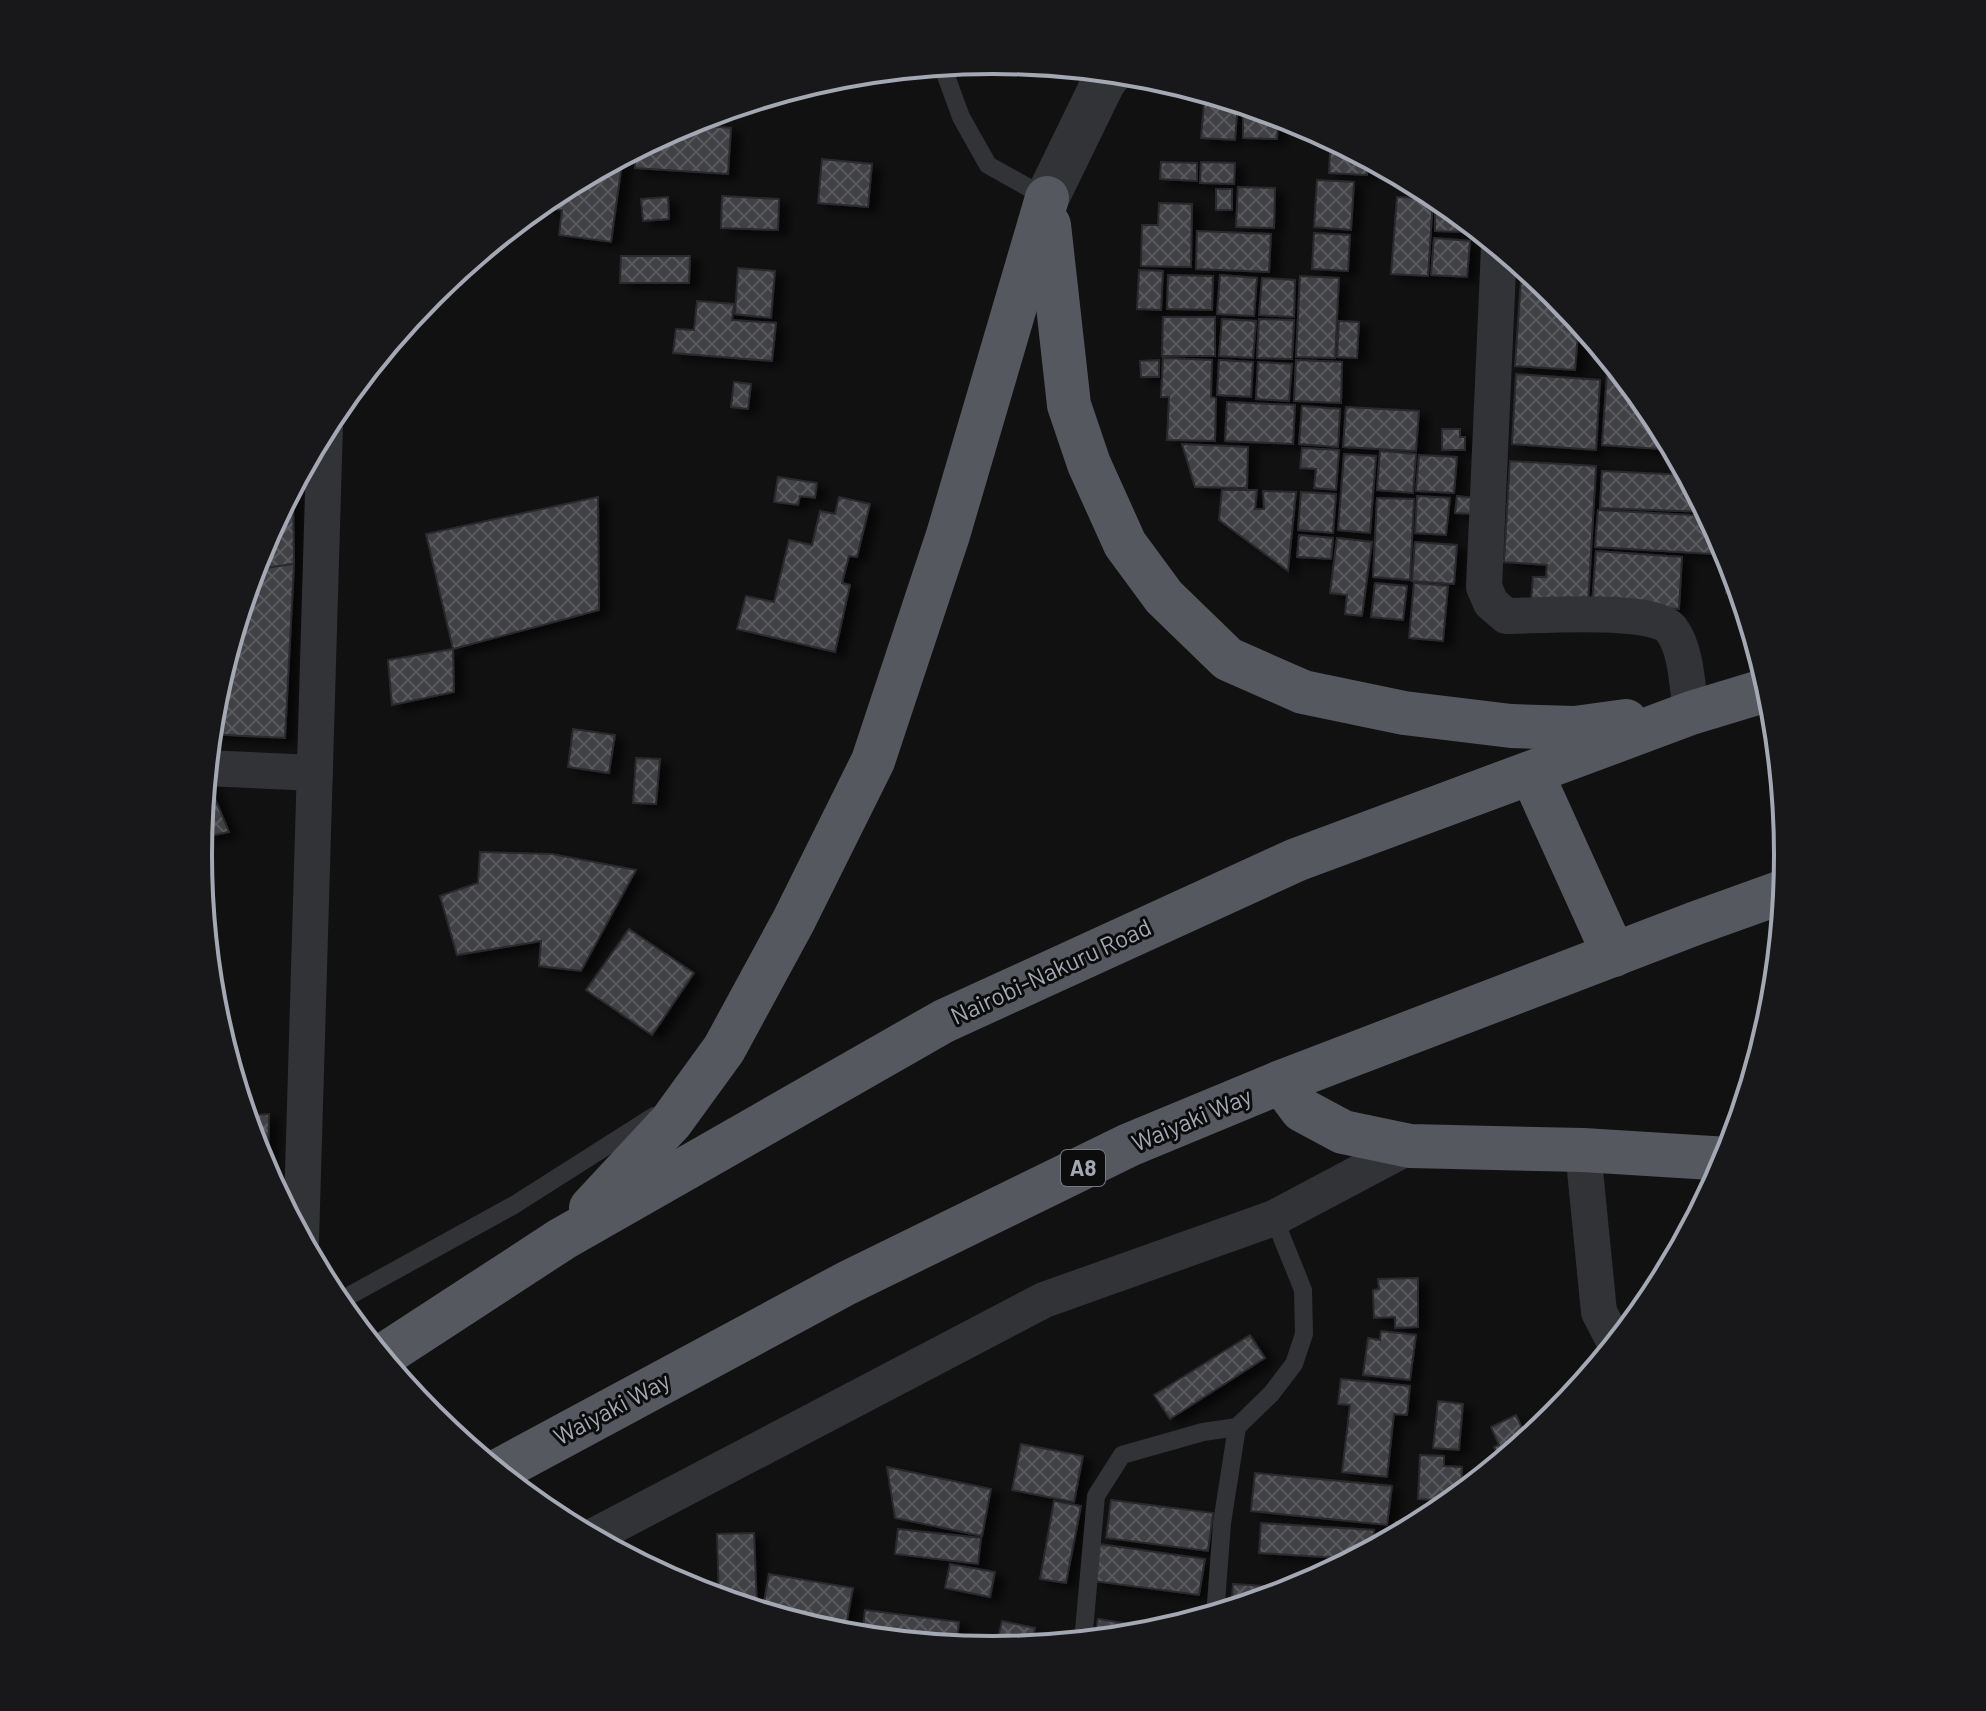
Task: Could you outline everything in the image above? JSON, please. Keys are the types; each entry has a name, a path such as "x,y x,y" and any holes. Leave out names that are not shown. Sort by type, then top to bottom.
{"highway":[{"path":"1047,198 1069,405 1089,464 1125,544 1164,597 1228,659 1303,692 1449,719 1511,726 1575,728 1691,713"},
{"path":"562,1239 671,1122 724,1049 787,933 873,761 948,535 1047,198"},
{"name":"Nairobi-Nakuru Road","path":"389,1352 562,1239 944,1021 1296,860 1691,713 1757,693"},
{"path":"1532,774 1614,955"},
{"name":"Waiyaki Way","path":"506,1467 847,1283 1129,1145 1281,1082 1773,895"},
{"path":"1281,1082 1302,1110 1343,1132 1410,1146 1583,1150 1714,1158"}],"street":[{"path":"1047,198 1103,82"},
{"path":"1498,260 1484,587 1491,603 1506,616 1628,615 1653,619 1669,626 1680,646 1691,713"},
{"path":"302,1219 324,452"},
{"path":"216,768 315,773"},
{"path":"602,1532 1044,1300 1274,1218 1410,1146"},
{"path":"1583,1150 1599,1312 1610,1334"}],"lane":[{"path":"946,76 961,117 988,165 1047,198"},
{"path":"348,1297 514,1205 692,1093"},
{"path":"1084,1631 1096,1496 1122,1455 1203,1432 1237,1427 1271,1394 1294,1364 1304,1334 1303,1290 1274,1218"},
{"path":"1216,1604 1222,1523 1237,1427"}],"building":[{"path":"1204,104 1237,113 1235,140 1201,138"},
{"path":"1243,115 1278,128 1277,139 1243,138"},
{"path":"712,126 731,128 728,174 635,168 635,161 694,133"},
{"path":"1330,152 1367,170 1367,175 1329,173"},
{"path":"822,159 872,164 868,207 818,203"},
{"path":"1161,162 1197,163 1197,181 1160,179"},
{"path":"1201,162 1235,163 1234,184 1200,183"},
{"path":"621,169 611,242 559,235 562,210 555,209"},
{"path":"1317,180 1354,182 1351,230 1314,227"},
{"path":"1238,187 1275,188 1274,228 1236,227"},
{"path":"1216,189 1232,189 1232,210 1216,210"},
{"path":"722,196 779,199 778,230 721,228"},
{"path":"668,197 669,219 643,221 641,199"},
{"path":"1397,197 1414,198 1432,210 1428,276 1391,274"},
{"path":"1159,203 1192,204 1191,267 1141,266 1142,225 1158,225"},
{"path":"1435,212 1465,232 1435,231"},
{"path":"1197,231 1271,234 1269,272 1196,269"},
{"path":"1314,233 1350,235 1348,271 1312,269"},
{"path":"1434,238 1470,241 1467,277 1431,275"},
{"path":"621,256 690,256 689,283 620,283"},
{"path":"738,268 775,271 771,318 735,314"},
{"path":"1139,270 1163,271 1161,310 1137,309"},
{"path":"1168,275 1213,276 1212,310 1167,309"},
{"path":"1220,275 1257,278 1254,316 1217,314"},
{"path":"1300,276 1339,278 1335,358 1296,357"},
{"path":"1262,278 1295,280 1294,317 1259,315"},
{"path":"1521,280 1578,337 1575,370 1515,366"},
{"path":"697,301 734,304 732,320 776,323 772,361 673,353 676,329 694,330"},
{"path":"1163,317 1215,317 1215,356 1162,356"},
{"path":"1222,319 1256,321 1253,358 1219,356"},
{"path":"1259,319 1294,320 1292,359 1257,358"},
{"path":"1339,321 1359,322 1357,358 1337,357"},
{"path":"1163,358 1212,360 1211,397 1216,398 1215,441 1167,440 1169,397 1161,397"},
{"path":"1159,360 1159,377 1141,377 1140,361"},
{"path":"1219,360 1253,362 1251,397 1217,395"},
{"path":"1296,360 1342,362 1341,403 1294,401"},
{"path":"1258,362 1292,364 1289,401 1256,399"},
{"path":"1607,373 1607,373 1660,449 1602,445"},
{"path":"1516,374 1600,380 1596,450 1512,444"},
{"path":"734,382 751,384 748,409 731,407"},
{"path":"1227,402 1295,405 1293,444 1225,441"},
{"path":"1302,406 1340,409 1338,447 1299,444"},
{"path":"1346,407 1419,411 1416,451 1343,447"},
{"path":"1442,429 1460,429 1460,437 1465,437 1465,450 1442,450"},
{"path":"1182,444 1248,447 1247,488 1195,487"},
{"path":"1302,448 1339,450 1336,490 1314,488 1316,469 1300,468"},
{"path":"1380,451 1416,454 1413,493 1377,490"},
{"path":"1344,454 1376,456 1370,533 1338,530"},
{"path":"1419,455 1457,457 1454,493 1416,491"},
{"path":"1510,461 1596,466 1588,605 1531,602 1533,577 1546,577 1547,565 1504,562"},
{"path":"1602,471 1675,474 1695,512 1600,508"},
{"path":"778,477 817,483 815,498 800,496 798,505 774,502"},
{"path":"1222,490 1257,490 1255,509 1264,509 1263,491 1296,492 1288,571 1219,520"},
{"path":"1301,492 1336,494 1333,533 1298,530"},
{"path":"1417,496 1450,498 1446,535 1415,533"},
{"path":"1457,496 1474,498 1472,514 1455,513"},
{"path":"598,497 599,610 453,649 426,534"},
{"path":"839,497 870,504 857,557 849,556 842,583 850,585 835,652 737,629 746,596 774,602 789,540 812,545 820,511 835,514"},
{"path":"1377,498 1414,499 1410,580 1373,577"},
{"path":"293,508 294,564 267,568"},
{"path":"1598,510 1696,515 1714,554 1595,547"},
{"path":"1299,535 1333,538 1331,559 1297,557"},
{"path":"1337,538 1372,542 1362,616 1345,614 1347,595 1330,593"},
{"path":"1415,542 1457,545 1454,584 1412,581"},
{"path":"1596,551 1682,557 1679,609 1592,604"},
{"path":"294,564 285,738 221,735 238,653 267,568"},
{"path":"1375,583 1407,586 1403,620 1371,617"},
{"path":"1414,583 1448,586 1443,641 1409,638"},
{"path":"453,649 454,692 392,705 388,660"},
{"path":"573,729 615,735 609,773 568,767"},
{"path":"636,758 660,759 656,804 633,803"},
{"path":"214,795 229,832 212,835"},
{"path":"480,852 552,854 636,870 581,971 539,966 541,941 457,955 440,896 478,883"},
{"path":"629,929 694,973 652,1035 586,990"},
{"path":"269,1114 268,1148 256,1115"},
{"path":"1418,1278 1418,1327 1395,1328 1395,1317 1374,1318 1373,1290 1379,1289 1378,1279"},
{"path":"1381,1331 1416,1335 1410,1380 1363,1375 1368,1338 1380,1340"},
{"path":"1250,1335 1265,1358 1170,1419 1154,1395"},
{"path":"1341,1379 1410,1386 1407,1415 1394,1414 1387,1477 1342,1472 1350,1405 1338,1404"},
{"path":"1438,1401 1463,1404 1459,1450 1433,1448"},
{"path":"1516,1415 1523,1429 1497,1453 1494,1447 1499,1445 1491,1427"},
{"path":"1021,1444 1083,1456 1074,1502 1012,1490"},
{"path":"1420,1455 1444,1456 1444,1466 1462,1467 1462,1481 1434,1500 1418,1499"},
{"path":"887,1467 991,1489 982,1536 895,1518"},
{"path":"1255,1473 1392,1486 1387,1525 1251,1511"},
{"path":"1111,1500 1213,1513 1208,1551 1106,1538"},
{"path":"1054,1501 1081,1506 1066,1583 1040,1579"},
{"path":"1261,1523 1374,1530 1373,1538 1335,1558 1259,1553"},
{"path":"898,1529 981,1538 978,1564 895,1554"},
{"path":"754,1533 757,1600 719,1587 717,1534"},
{"path":"1099,1544 1205,1559 1199,1595 1093,1581"},
{"path":"950,1564 995,1572 990,1597 945,1588"},
{"path":"769,1574 853,1588 846,1623 764,1602"},
{"path":"1233,1584 1270,1586 1244,1596 1232,1599"},
{"path":"865,1610 959,1622 957,1636 863,1626"},
{"path":"1098,1619 1131,1624 1096,1630"},
{"path":"1002,1621 1035,1628 1033,1635 998,1637"}]}
